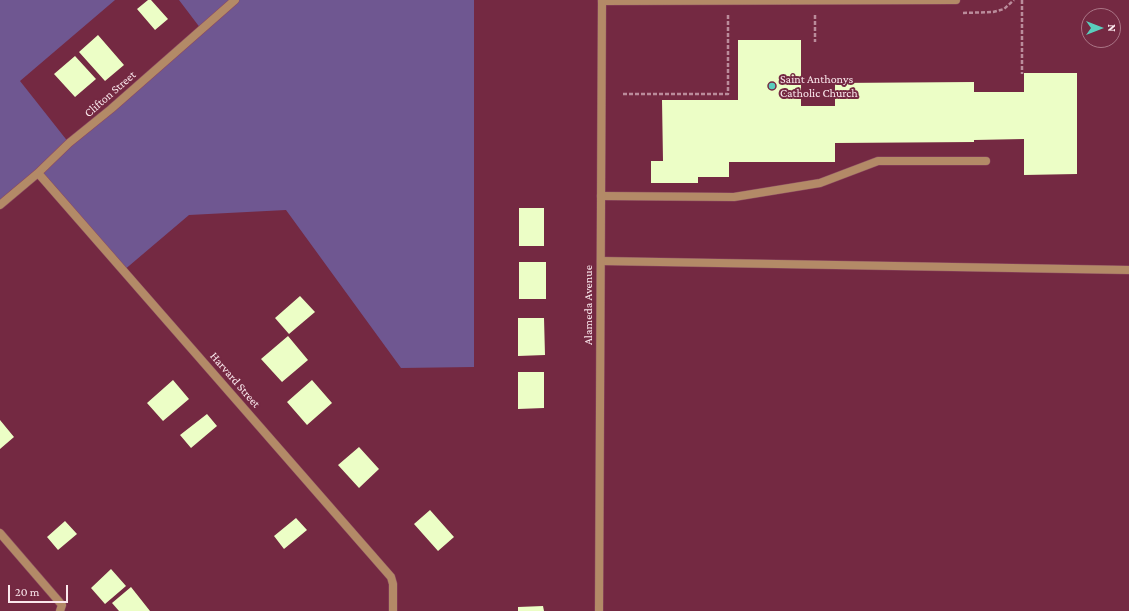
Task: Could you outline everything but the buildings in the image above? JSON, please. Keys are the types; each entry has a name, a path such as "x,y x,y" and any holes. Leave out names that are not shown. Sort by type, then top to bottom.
{"street":[{"name":"Clifton Street","path":"0,205 235,0"},
{"path":"602,1 956,0"},
{"name":"Alameda Avenue","path":"599,611 602,1"},
{"path":"601,196 734,197 820,183 878,161 986,161"},
{"name":"Harvard Street","path":"38,173 391,577 393,584 393,611"},
{"path":"601,261 1129,270"},
{"path":"0,533 64,609"}],"path":[{"path":"1022,0 1022,74"},
{"path":"623,94 728,94 728,14"},
{"path":"815,22 815,42"}],"shaded area":[{"path":"0,0 115,0 20,81 69,143 201,29 179,0 474,0 474,367 401,368 286,210 189,215 123,271 38,173 0,205"}],"place":[{"name":"Saint Anthonys Catholic Church","path":"772,86"}]}
